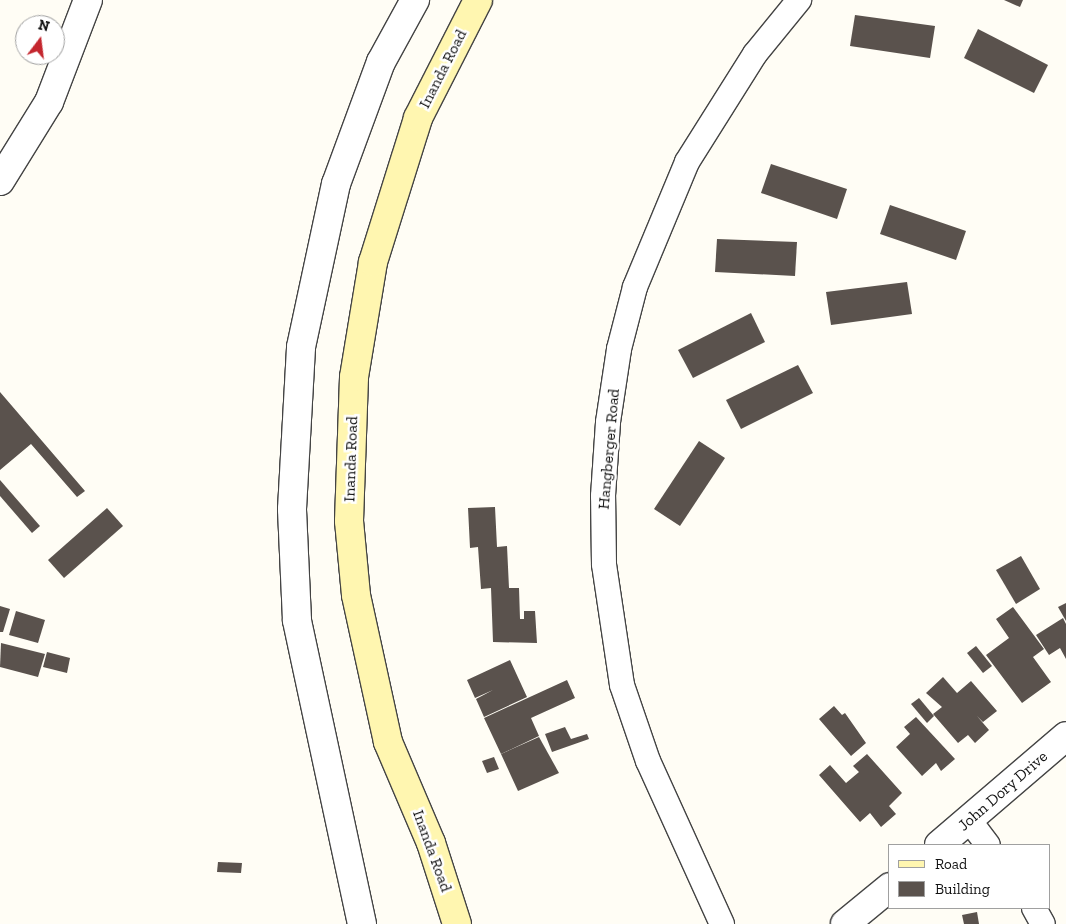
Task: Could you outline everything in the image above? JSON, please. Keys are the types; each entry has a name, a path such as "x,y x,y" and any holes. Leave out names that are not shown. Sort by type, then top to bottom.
{"main road":[{"name":"Inanda Road","path":"457,924 431,843 388,742 356,595 349,521 354,377 373,262 418,118 478,0"}],"street":[{"path":"0,181 49,102 88,0"},
{"path":"362,924 297,620 292,509 301,347 336,184 381,62 415,0"},
{"name":"Hangberger Road","path":"722,924 648,762 622,685 604,564 603,496 608,422 618,349 635,287 687,162 755,54 799,0"},
{"name":"John Dory Drive","path":"940,844 1066,736"},
{"path":"969,820 987,844"},
{"path":"845,924 888,889"},
{"path":"1035,909 1043,924"}],"building":[{"path":"1004,0 1023,0 1020,7"},
{"path":"855,15 935,26 930,58 850,46"},
{"path":"978,29 1048,65 1034,93 964,58"},
{"path":"771,164 847,189 837,219 761,193"},
{"path":"890,205 966,231 956,260 880,234"},
{"path":"717,239 797,242 795,276 715,272"},
{"path":"907,282 912,314 831,325 826,292"},
{"path":"751,313 765,342 693,378 678,350"},
{"path":"798,365 813,393 741,429 726,400"},
{"path":"0,392 85,491 77,497 31,444 0,470"},
{"path":"699,441 725,458 680,526 654,509"},
{"path":"0,480 40,526 32,533 0,496"},
{"path":"495,507 497,547 507,546 509,588 519,588 520,619 524,619 524,611 535,611 537,643 493,642 491,588 481,589 478,547 470,548 468,508"},
{"path":"107,508 123,526 64,578 48,560"},
{"path":"1021,556 1040,589 1016,604 996,570"},
{"path":"1066,603 1066,621 1058,607"},
{"path":"0,606 10,609 3,632 0,632"},
{"path":"1013,607 1044,649 1033,657 1051,682 1022,703 986,655 1009,638 996,619"},
{"path":"16,611 45,620 38,643 9,635"},
{"path":"1063,618 1066,624 1066,659 1060,648 1049,655 1036,635"},
{"path":"1,643 45,654 38,677 0,667"},
{"path":"976,646 992,666 983,673 967,653"},
{"path":"47,652 70,658 67,673 43,667"},
{"path":"510,660 527,697 484,717 476,699 493,690 475,698 467,680"},
{"path":"943,677 957,693 971,681 997,711 983,722 977,716 989,730 975,743 968,735 958,743 933,714 942,707 926,693"},
{"path":"567,680 575,698 531,718 539,736 501,754 484,718"},
{"path":"919,698 934,716 927,723 911,704"},
{"path":"834,706 842,715 845,713 866,743 851,756 819,719"},
{"path":"916,717 955,759 941,771 936,763 922,776 896,747 910,734 904,727"},
{"path":"565,727 571,739 587,734 589,739 552,752 545,734"},
{"path":"539,737 559,773 518,791 501,754"},
{"path":"867,754 902,793 889,806 896,814 881,827 870,813 860,822 819,775 830,765 846,783 859,772 853,766"},
{"path":"494,757 499,769 487,773 482,761"},
{"path":"218,862 242,863 241,873 217,872"},
{"path":"977,912 979,924 964,924 962,915"}]}
